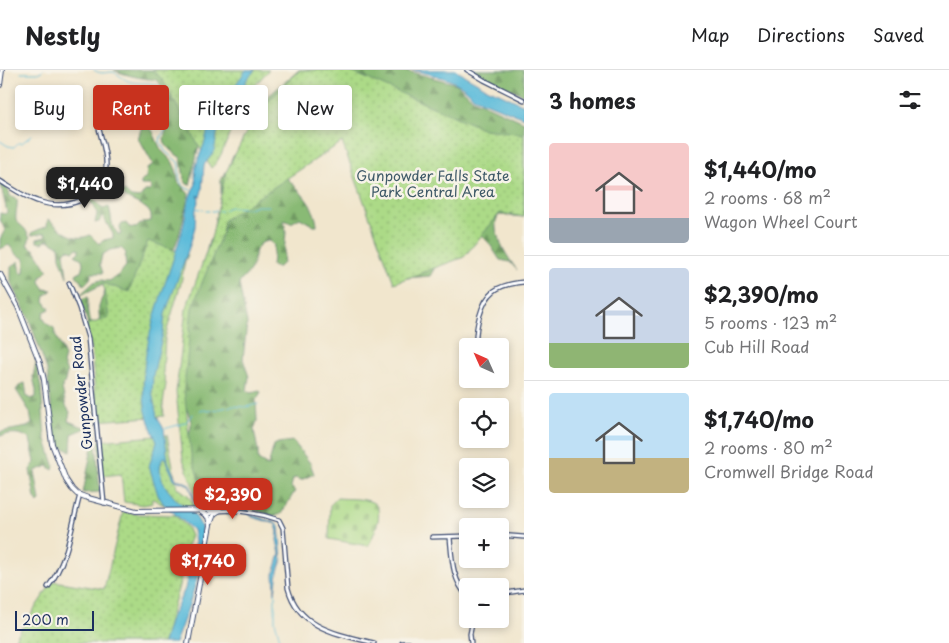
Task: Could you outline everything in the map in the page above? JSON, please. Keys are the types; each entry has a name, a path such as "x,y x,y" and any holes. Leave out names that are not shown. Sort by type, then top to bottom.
{"main road":[{"path":"0,85 2,70"},
{"path":"0,274 21,312 40,364 44,380 49,430 55,454 73,491 104,503 133,510 220,510"},
{"path":"188,643 210,525 214,514 220,510"},
{"path":"199,511 207,515 210,525"}],"street":[{"path":"467,70 524,100"},
{"path":"0,181 27,197 42,202 66,204 88,197 100,183 106,166 105,152 99,130"},
{"path":"477,338 480,317 490,294 500,288 524,282"},
{"name":"Gunpowder Road","path":"69,283 88,338 104,503"},
{"path":"48,587 65,556 80,495"},
{"path":"207,515 220,510 249,513 277,519 283,525 287,583 291,597 296,605 308,619 322,629 374,643"},
{"path":"432,537 459,536"},
{"path":"509,536 524,537"},
{"path":"450,537 455,576 459,586"},
{"path":"509,592 524,590"},
{"path":"471,628 471,643"},
{"path":"402,643 409,643"}],"green space":[{"path":"114,70 244,70 235,85 179,85 179,130 209,130 198,149 190,185 184,179 181,158 168,148 164,138 167,130 169,130 169,85 161,85 154,79"},
{"path":"152,70 269,70 255,85 179,85 179,110 169,92 169,85 165,85 162,79"},
{"path":"299,70 403,70 457,84 473,99 524,122 524,217 499,215 496,221 497,235 500,243 517,270 510,262 500,260 489,243 481,235 470,246 463,258 437,264 430,276 407,278 351,133 285,176 301,192 310,205 317,226 300,218 291,223 284,220 286,232 283,263 279,267 272,266 274,245 269,241 264,242 258,247 250,270 239,284 247,323 243,359 249,377 247,390 250,393 261,392 256,400 257,421 254,430 258,460 268,466 274,445 293,441 310,463 314,474 301,480 293,479 291,487 295,491 281,514 271,515 235,501 211,499 202,488 190,455 188,440 191,421 182,396 181,370 194,290 199,280 209,241 213,236 215,217 216,219 221,197 221,180 229,167 232,157 239,150 249,130 268,130 268,96 278,88 278,130 352,130 352,85 281,85"},
{"name":"Gunpowder Falls State Park Central Area","path":"300,70 347,70 484,129 524,134 524,217 500,213 464,257 394,283 342,142 224,220 222,233 192,308 184,388 191,454 207,506 200,506 183,459 176,392 186,309 211,239 226,172 247,130 268,130 268,102 278,92 278,130 352,130 352,85 285,85"},
{"path":"474,70 524,70 524,95 491,80"},
{"path":"141,130 152,130 161,150 172,161 178,182 189,194 180,232 166,272 91,334 81,301 83,298 88,297 89,318 92,324 98,323 99,307 105,287 101,285 79,296 94,282 101,280 109,281 118,276 126,266 126,253 121,248 110,250 102,255 100,264 103,273 92,273 90,279 84,285 76,275 81,272 83,264 82,259 75,255 79,252 79,249 77,248 74,251 67,249 64,253 67,277 60,257 59,246 48,240 42,243 37,242 37,239 45,237 46,233 32,235 31,233 47,226 48,219 68,234 78,237 90,235 99,244 104,240 113,238 113,234 102,215 99,222 95,223 97,214 94,205 89,201 93,198 103,209 109,207 112,225 119,235 121,234 120,227 122,224 126,223 129,227 136,228 143,222 151,221 149,211 121,193 125,191 131,197 140,198 145,191 152,189 150,185 141,185 141,182 146,177 147,169 153,164 138,139"},
{"path":"190,130 231,130 223,151 211,168"},
{"path":"0,182 9,191 10,196 17,200 16,221 25,229 30,238 27,245 35,250 47,269 40,282 45,289 52,290 45,296 44,301 50,309 44,312 43,317 47,324 54,328 65,356 63,364 67,372 62,388 66,406 70,412 68,421 86,428 72,434 71,451 56,445 47,370 29,319 11,282 11,267 19,261 21,273 23,274 25,259 16,254 9,245 0,249 0,239 5,230 0,219 0,213 5,214 7,212"},
{"path":"148,241 188,255 165,337 163,372 166,384 163,404 164,416 97,421 92,356 86,325 109,318 105,290 102,283 129,292"},
{"path":"36,362 41,387 45,437 54,465 53,470 48,466 35,471 40,501 38,503 35,498 30,470 35,462 30,439 23,435 15,434 0,436 0,432 27,427 32,424 30,412 16,390 25,383 27,397 31,399 36,397 33,377"},
{"path":"95,432 100,492 83,493"},
{"path":"167,435 177,487 188,495 195,506 169,508 153,499 151,500 153,503 143,505 124,502 121,474 102,476 99,441"},
{"path":"337,498 357,499 375,504 378,509 378,521 368,546 329,539 330,505"},
{"path":"123,512 175,515 187,527 191,536 163,643 12,643 53,581 104,589"}],"water":[{"path":"246,70 255,70 247,79 245,85 235,85"},
{"path":"412,70 455,70 488,89 524,105 524,118 473,97 468,91 454,82"},
{"path":"208,130 218,130 214,152 204,165 202,190 200,197 198,195 195,227 190,245 165,314 163,333 153,375 152,392 157,417 164,429 168,461 176,479 189,485 194,498 201,502 236,503 247,509 251,515 277,523 282,560 278,571 275,593 274,574 280,554 276,524 252,517 247,511 233,504 212,505 195,502 189,486 174,479 164,456 160,467 161,478 176,500 186,505 197,519 203,535 203,546 194,589 175,643 163,643 169,622 185,589 195,542 193,530 163,503 158,495 149,466 157,442 148,420 143,385 148,342 180,238 190,196 196,184 196,167"}],"waterway":[{"path":"21,73 38,73 43,70"},
{"path":"94,70 101,73 113,72 131,82 159,86 161,107 166,120 166,129 161,136 160,142 165,151 178,162 181,182 186,188 191,190"},
{"path":"22,143 32,135"},
{"path":"0,141 14,147 21,143"},
{"path":"219,211 230,207 251,208 255,206 269,206"},
{"path":"196,208 203,210"},
{"path":"200,411 233,406 246,407 258,404"},
{"path":"164,429 185,423 193,414"},
{"path":"275,592 275,621 281,643"}]}
